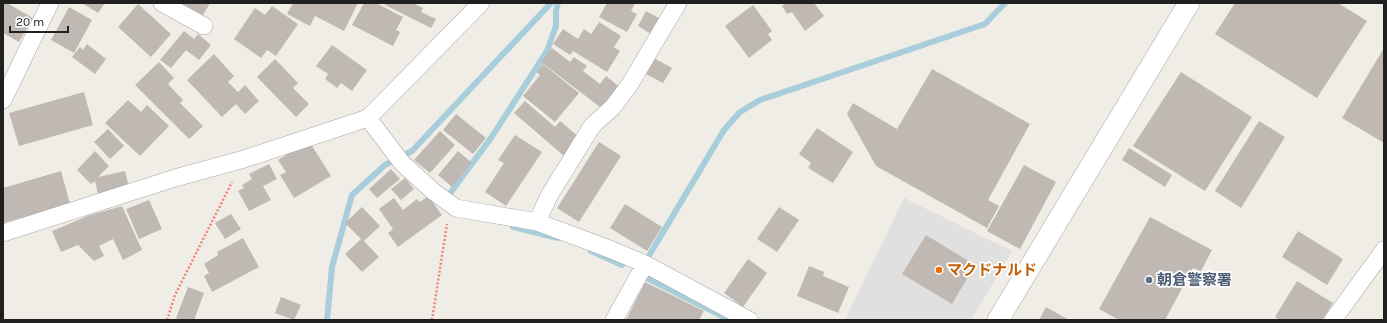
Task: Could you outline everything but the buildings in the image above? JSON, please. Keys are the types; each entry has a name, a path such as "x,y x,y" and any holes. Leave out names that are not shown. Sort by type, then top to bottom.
{"street":[{"path":"3,100 50,3"},
{"path":"162,3 204,26"},
{"path":"3,233 175,178 244,159 368,118 481,3"},
{"path":"537,222 549,196 592,126 613,107 630,84 678,3"},
{"path":"998,320 1189,3"},
{"path":"368,118 399,158 434,192 456,208 537,222 612,250 645,264 749,320"},
{"path":"1333,320 1384,250"},
{"path":"614,320 645,264"}],"path":[{"path":"167,320 175,295 244,159"},
{"path":"432,320 450,203"}],"shaded area":[{"path":"904,198 1012,251 971,320 845,320"}],"waterway":[{"path":"327,320 332,267 352,195 385,165 412,151 551,3"},
{"path":"451,192 491,138 547,51 556,26 556,11 558,3"},
{"path":"650,254 724,130 740,112 760,100 985,24 1005,3"},
{"path":"513,227 558,238"},
{"path":"591,251 622,265"},
{"path":"641,275 730,320"}],"place":[{"name":"マクドナルド","path":"939,270"},
{"name":"朝倉警察署","path":"1149,280"}]}
